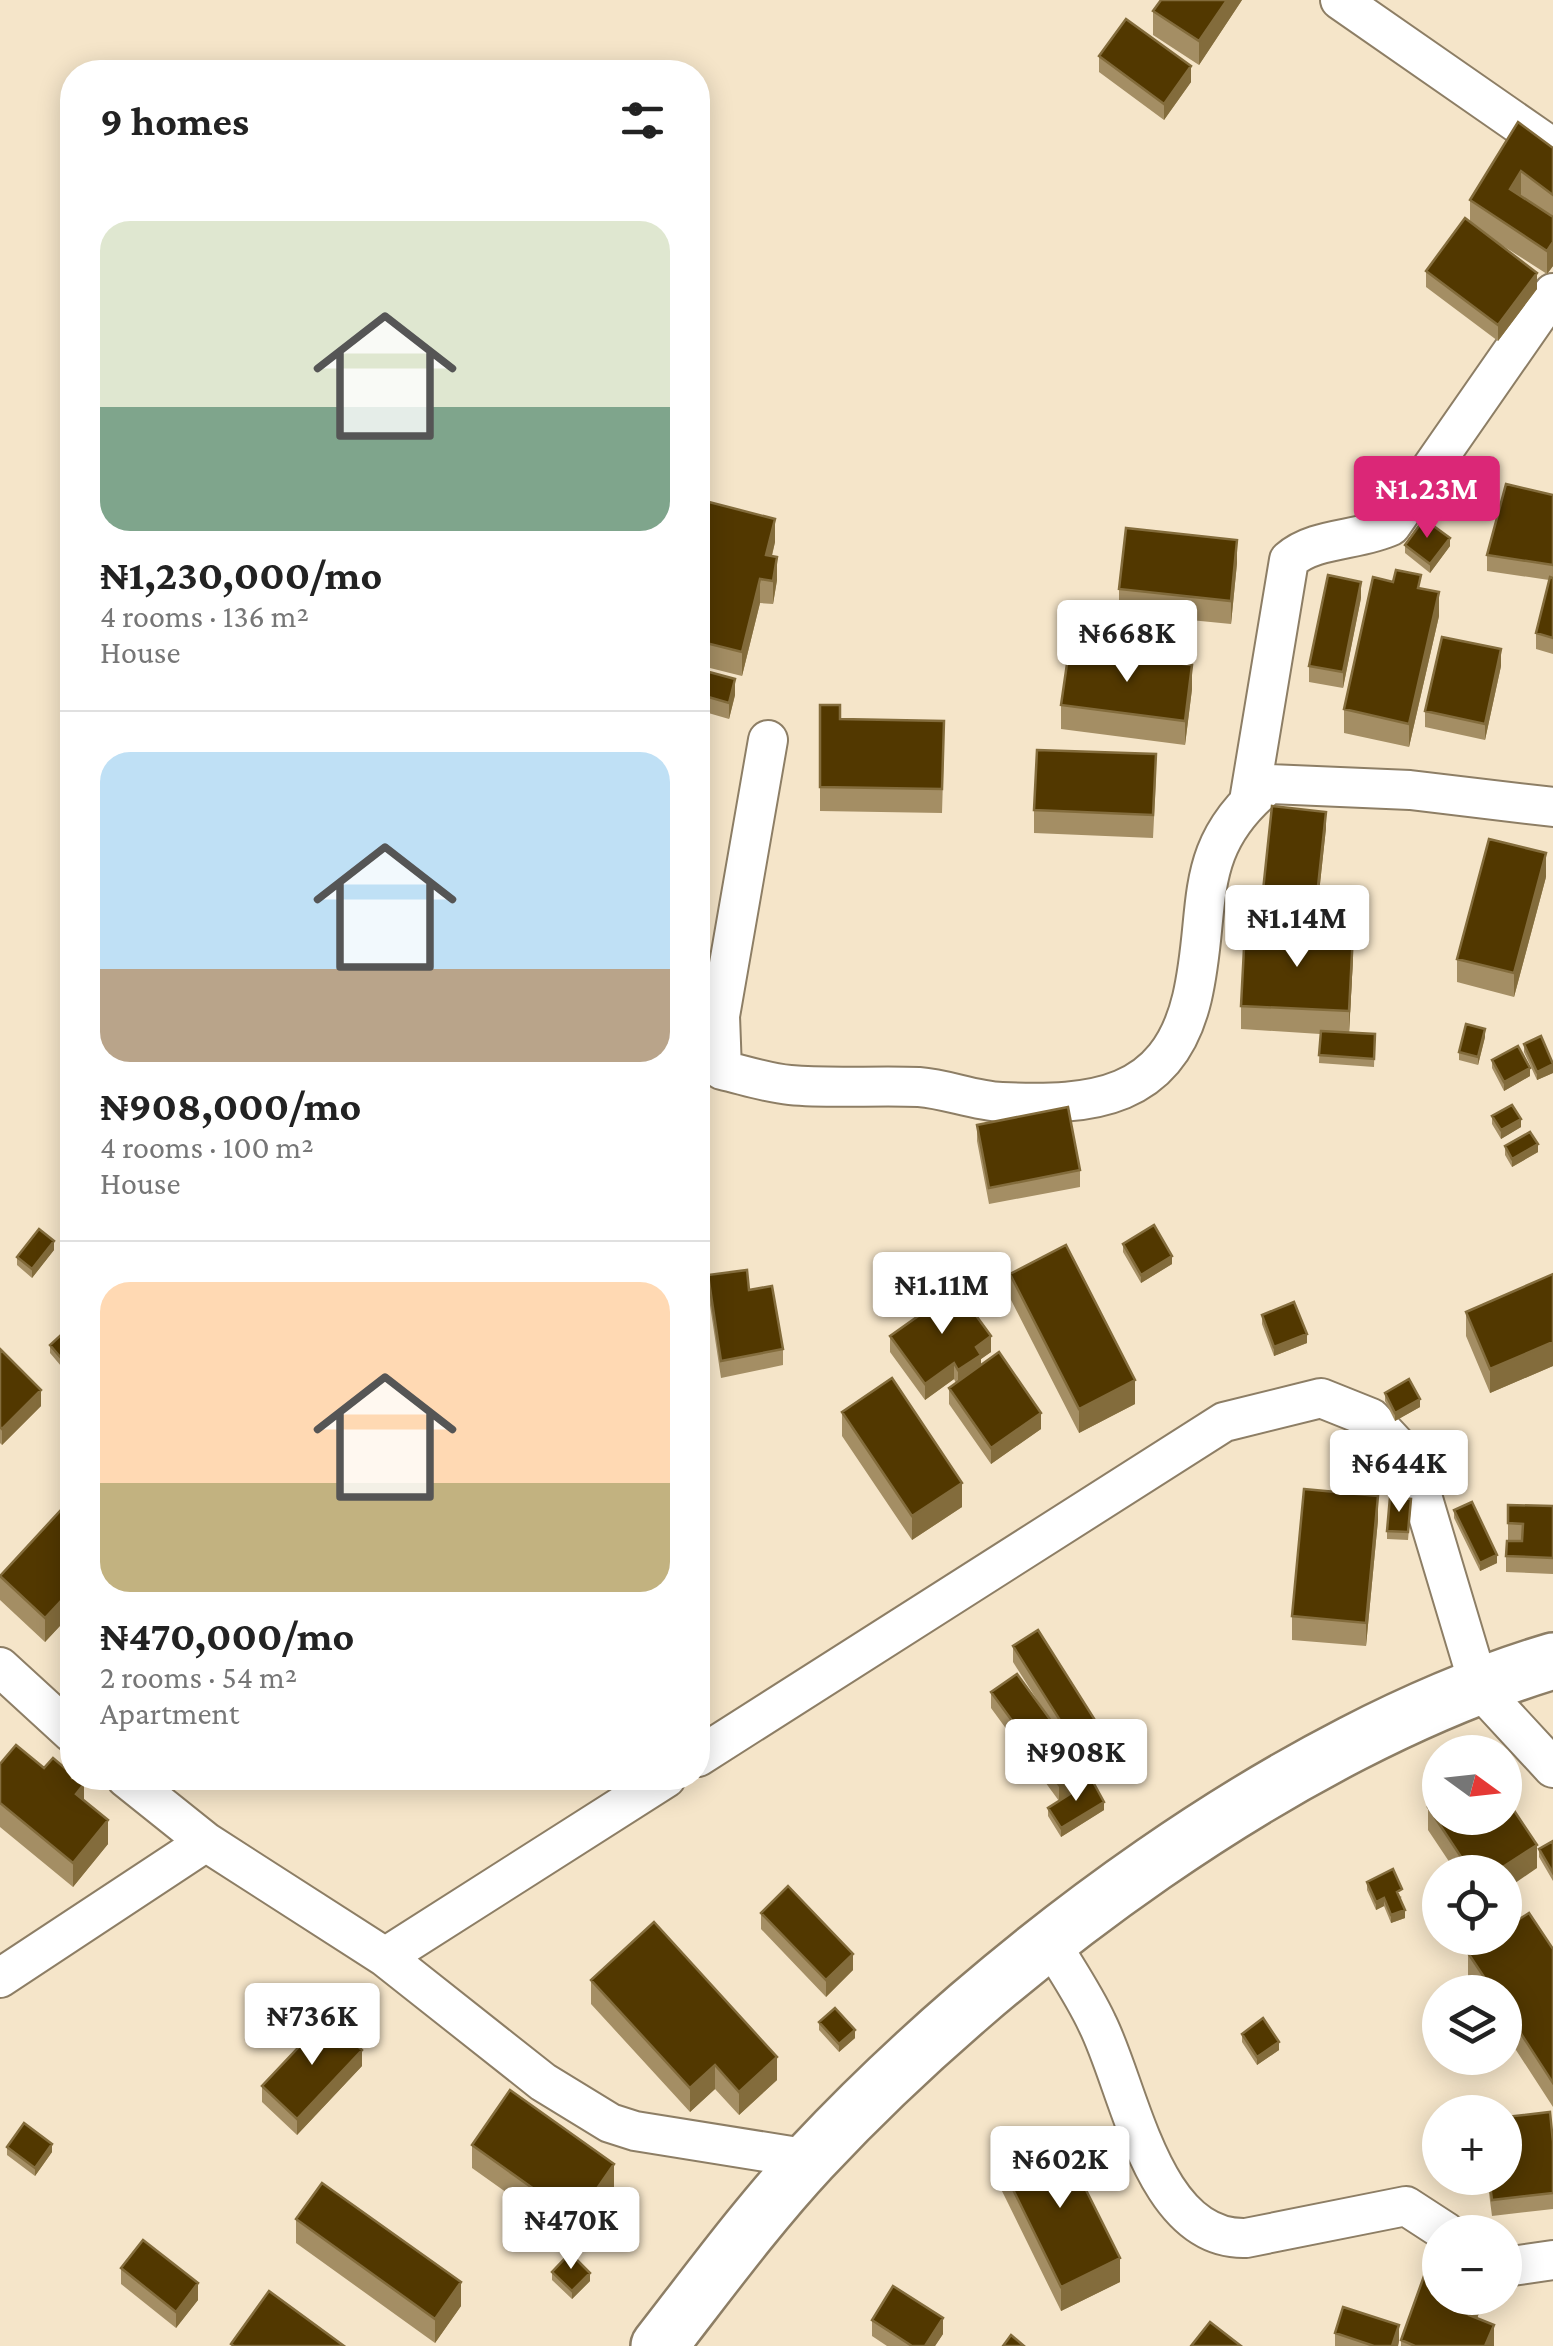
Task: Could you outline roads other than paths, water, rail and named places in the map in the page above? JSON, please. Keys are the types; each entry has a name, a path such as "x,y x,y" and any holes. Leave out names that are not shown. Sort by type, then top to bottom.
{"street":[{"path":"1340,0 1553,148"},
{"path":"1248,800 1289,560 1302,548 1359,539 1391,526 1553,294"},
{"path":"768,740 720,1016 722,1070 787,1085 924,1087 1000,1102 1121,1094 1150,1076 1178,1044 1203,936 1208,868 1221,834 1248,800 1269,784 1331,784 1553,807"},
{"path":"710,1749 1224,1422 1321,1398 1370,1418 1412,1462 1480,1689 1553,1768"},
{"path":"659,2346 810,2159 961,2014 1050,1942 1203,1830 1373,1736 1553,1661"},
{"path":"0,1667 60,1722"},
{"path":"141,1790 206,1842 385,1956 543,2082 610,2123 635,2131 810,2159"},
{"path":"385,1956 647,1790"},
{"path":"0,1978 206,1842"},
{"path":"1050,1942 1098,2024 1138,2136 1178,2204 1204,2230 1225,2239 1246,2238 1406,2206 1422,2216"},
{"path":"1522,2265 1553,2260"}]}
